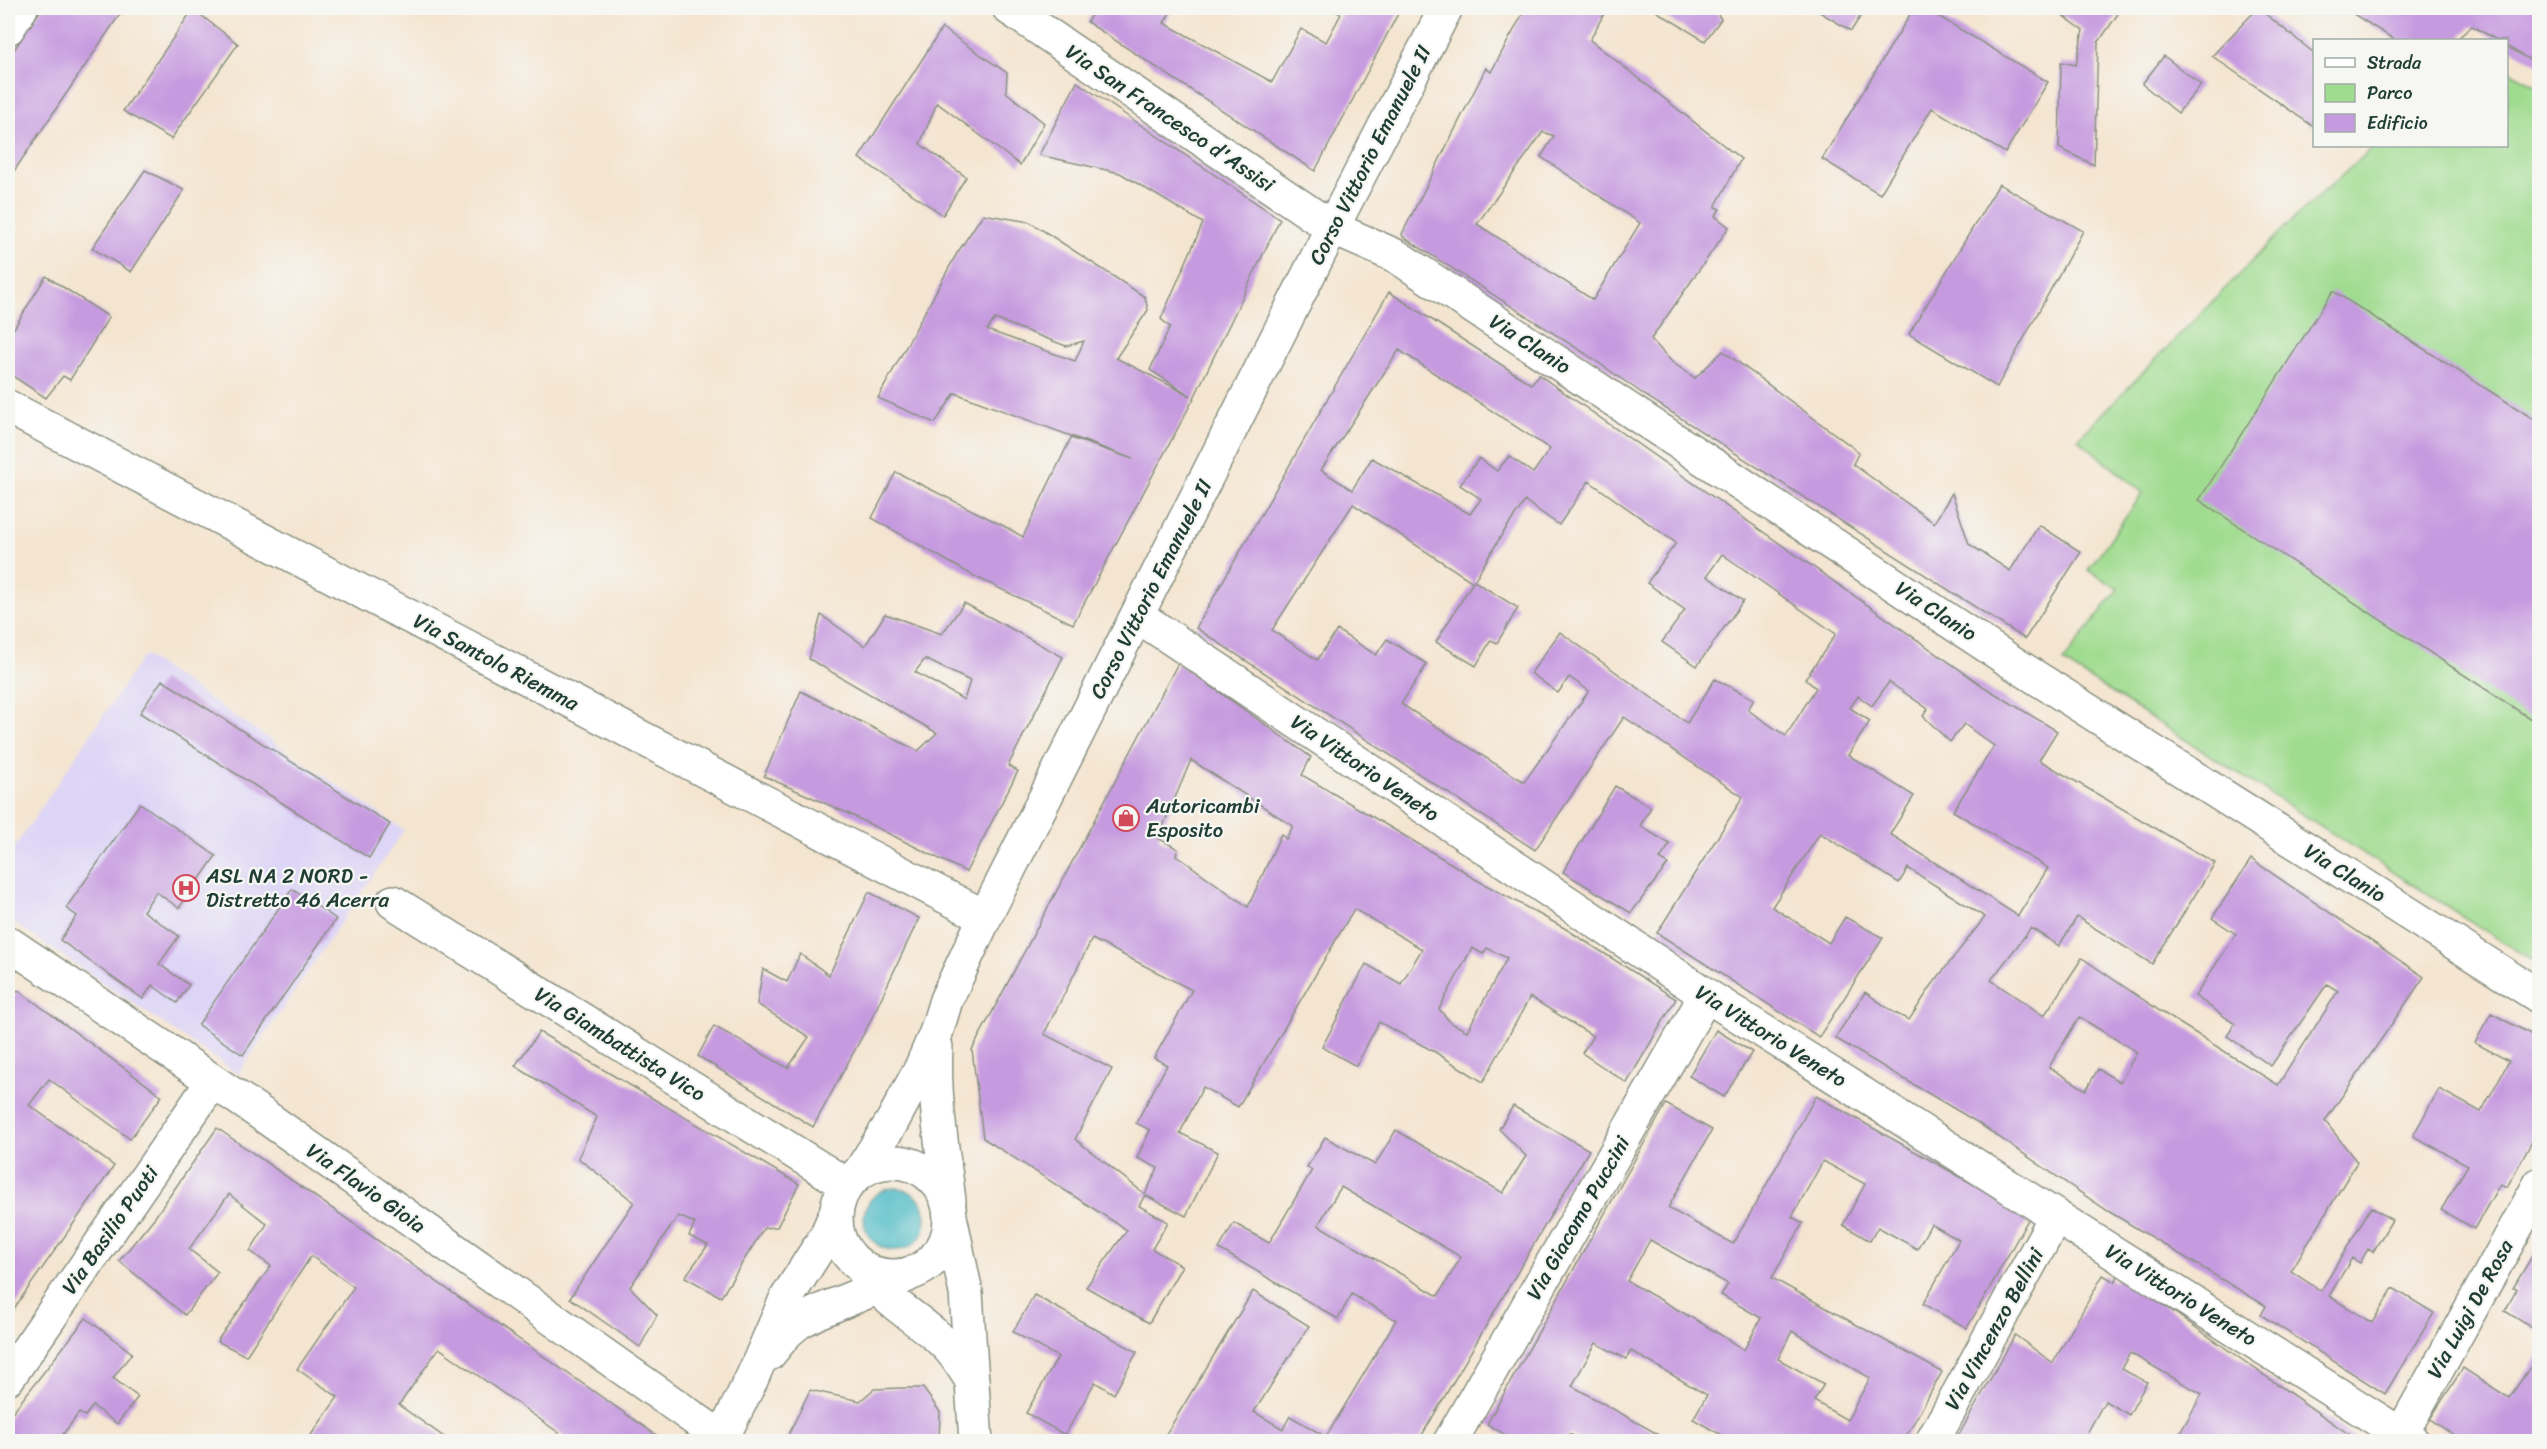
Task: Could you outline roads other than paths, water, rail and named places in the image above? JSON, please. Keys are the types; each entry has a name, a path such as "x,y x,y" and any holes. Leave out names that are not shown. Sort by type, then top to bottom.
{"street":[{"path":"8,27 21,8"},
{"name":"Via San Francesco d'Assisi","path":"1009,8 1332,228"},
{"name":"Corso Vittorio Emanuele II","path":"721,1440 752,1378 786,1299 826,1236 848,1190 907,1095 936,1033 946,1000 985,917 1332,228 1446,8"},
{"name":"Via Clanio","path":"1332,228 1396,256 2010,660 2540,997"},
{"name":"Via Santolo Riemma","path":"8,407 985,917"},
{"name":"Via Vittorio Veneto","path":"1138,616 1706,995 2403,1439"},
{"name":"Via Giambattista Vico","path":"393,902 848,1190"},
{"name":"Via Flavio Gioia","path":"8,943 213,1081 721,1440"},
{"name":"Via Giacomo Puccini","path":"1450,1442 1706,995"},
{"path":"936,1033 934,1073 936,1105 950,1212 966,1293 976,1442"},
{"name":"Via Basilio Puoti","path":"8,1378 213,1081"},
{"path":"870,1279 878,1275 896,1277 912,1274 928,1265 940,1254 948,1238 950,1212 942,1188 929,1174 913,1165 895,1162 877,1164 848,1190 836,1229 850,1257 870,1279 904,1313 942,1341 956,1355 972,1381"},
{"name":"Via Luigi De Rosa","path":"2403,1439 2540,1184"},
{"name":"Via Vincenzo Bellini","path":"1932,1442 2056,1216"},
{"name":"Corso Vittorio Emanuele II","path":"752,1378 787,1332 799,1322 870,1279"}],"water":[{"path":"895,1188 907,1190 917,1197 924,1207 926,1219 924,1231 917,1241 907,1248 895,1250 883,1248 873,1241 866,1231 864,1219 866,1207 873,1197 883,1190"}],"place":[{"name":"Autoricambi Esposito","path":"1126,818"},
{"name":"ASL NA 2 NORD - Distretto 46 Acerra","path":"186,888"}]}
